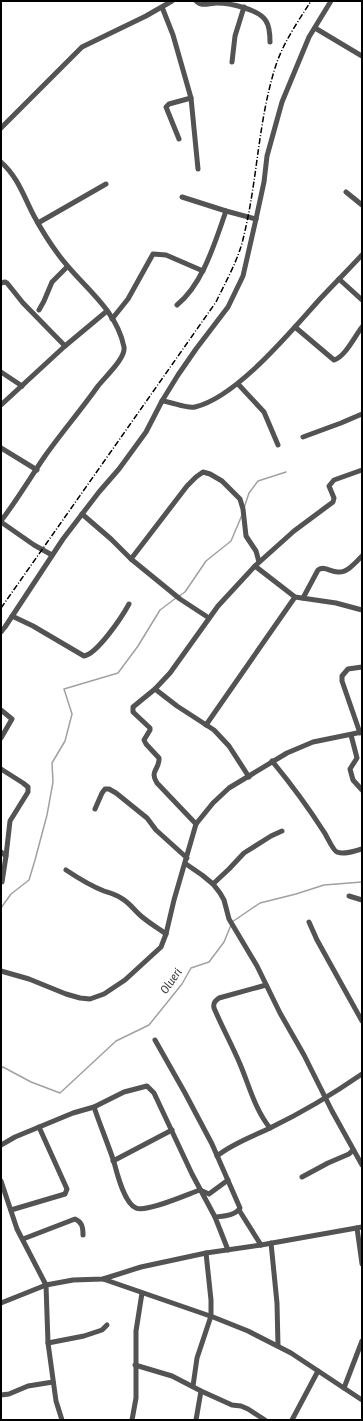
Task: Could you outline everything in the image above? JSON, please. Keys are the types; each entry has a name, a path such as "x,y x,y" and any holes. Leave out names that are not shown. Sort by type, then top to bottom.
{"street":[{"path":"1,128 82,47 132,23 172,1"},
{"path":"196,1 202,4 236,4 256,13 266,21 270,42"},
{"path":"1,632 52,555 98,492 120,469 146,432 162,401 196,349 228,307 243,276 264,182 267,156 280,108 309,37 332,1"},
{"path":"162,7 173,35 191,98 198,169"},
{"path":"232,62 235,36 244,7"},
{"path":"315,28 362,56"},
{"path":"179,139 166,107 169,104 191,98"},
{"path":"1,162 18,182 49,242 67,267 88,287 107,311 112,319 124,349 123,356 100,383 1,521 34,545 52,555"},
{"path":"38,223 106,184"},
{"path":"346,192 362,206"},
{"path":"182,197 256,219"},
{"path":"177,305 189,294 202,271 226,211"},
{"path":"112,319 128,298 153,254 166,255 202,271"},
{"path":"162,401 193,407 215,398 238,384 283,341 362,255"},
{"path":"39,310 52,282 67,267"},
{"path":"339,279 362,300"},
{"path":"1,283 7,283 23,303 65,346"},
{"path":"1,405 65,346 107,311"},
{"path":"295,327 334,360 337,360 351,344 356,334 362,327"},
{"path":"1,372 22,386"},
{"path":"238,384 264,412 278,445"},
{"path":"302,437 362,414"},
{"path":"1,448 37,470"},
{"path":"196,824 154,778 155,769 160,762 160,758 144,740 150,728 133,712 132,709 135,704 155,689 170,673 218,606 257,564 294,531 333,502 334,498 329,486 334,480 362,470"},
{"path":"131,559 187,486 203,472 222,481 240,499 243,509 246,536 256,551 257,564 295,597 362,610"},
{"path":"82,514 111,539 131,559 180,599 209,618"},
{"path":"303,598 318,570 325,568 338,573 342,572 349,568 362,556"},
{"path":"206,725 295,597"},
{"path":"12,616 33,626 84,656 89,655 99,645 123,615 129,604"},
{"path":"1,972 29,979 66,994 90,999 104,994 125,980 161,947 186,864 196,824 213,803 230,788 287,753 313,742 361,732 342,681 342,676 348,669 362,667"},
{"path":"155,689 177,706 214,730 229,746 249,777"},
{"path":"1,710 12,719 1,738"},
{"path":"351,735 357,758 350,769 354,780 362,790"},
{"path":"272,761 290,782 313,814 334,850 337,852 347,853 362,849"},
{"path":"1,769 23,783 28,788 28,792 10,821 2,882"},
{"path":"95,809 102,793 105,789 109,789 147,818 156,830 187,858"},
{"path":"213,884 244,853 270,836 282,831"},
{"path":"1,852 6,856"},
{"path":"186,864 213,884 224,900 229,919 257,966 325,1098 362,1164"},
{"path":"66,870 90,885 124,899 140,916 166,934"},
{"path":"349,896 362,900"},
{"path":"310,922 317,940 362,1021"},
{"path":"266,985 219,998 213,1004 218,1019 237,1057 257,1106 270,1128"},
{"path":"155,1040 186,1093 217,1156 240,1210 261,1245"},
{"path":"217,1156 223,1151 302,1112 362,1074"},
{"path":"1,1145 15,1137 73,1113 94,1107 124,1092 147,1086 154,1093 192,1174 215,1217 228,1250"},
{"path":"94,1107 114,1161 119,1181 130,1203 136,1208 145,1209 200,1190 209,1194 228,1180"},
{"path":"11,1210 66,1193 67,1189 39,1127"},
{"path":"114,1161 172,1130"},
{"path":"302,1177 328,1162 349,1154 354,1150"},
{"path":"1,1181 17,1229 46,1285 48,1343 56,1401 62,1420"},
{"path":"215,1217 232,1214 240,1210"},
{"path":"23,1239 75,1219 81,1223 83,1227 83,1235"},
{"path":"1,1303 46,1285 73,1280 103,1279 141,1267 206,1253 261,1245 359,1227 362,1264"},
{"path":"271,1243 277,1303 278,1346"},
{"path":"193,1386 196,1358 210,1316 211,1300 206,1253"},
{"path":"103,1279 210,1316 278,1346 362,1400"},
{"path":"132,1420 136,1398 136,1331 142,1293"},
{"path":"48,1343 84,1336 102,1330 107,1325"},
{"path":"344,1388 362,1341"},
{"path":"135,1365 172,1376 232,1405 242,1406 265,1420"},
{"path":"292,1420 318,1371"},
{"path":"1,1395 9,1394 28,1386 53,1382"},
{"path":"196,1420 201,1391"}],"waterway":[{"path":"244,508 249,493 258,481 286,472"},
{"path":"179,596 185,592 206,561 231,541 242,515"},
{"path":"1,908 11,894 29,880 35,860 47,815 53,782 52,763 65,741 72,714 64,689 118,673 138,646 160,610 176,598"},
{"name":"Olueri","path":"232,922 260,903 324,885 362,882"},
{"name":"Olueri","path":"1,1068 3,1067 31,1082 60,1093 116,1041 149,1025 182,984 191,968 209,962 224,942 231,925"}],"railway":[{"path":"1,608 216,302 232,270 242,244 249,213 266,105 277,62 288,38 311,1"}]}
